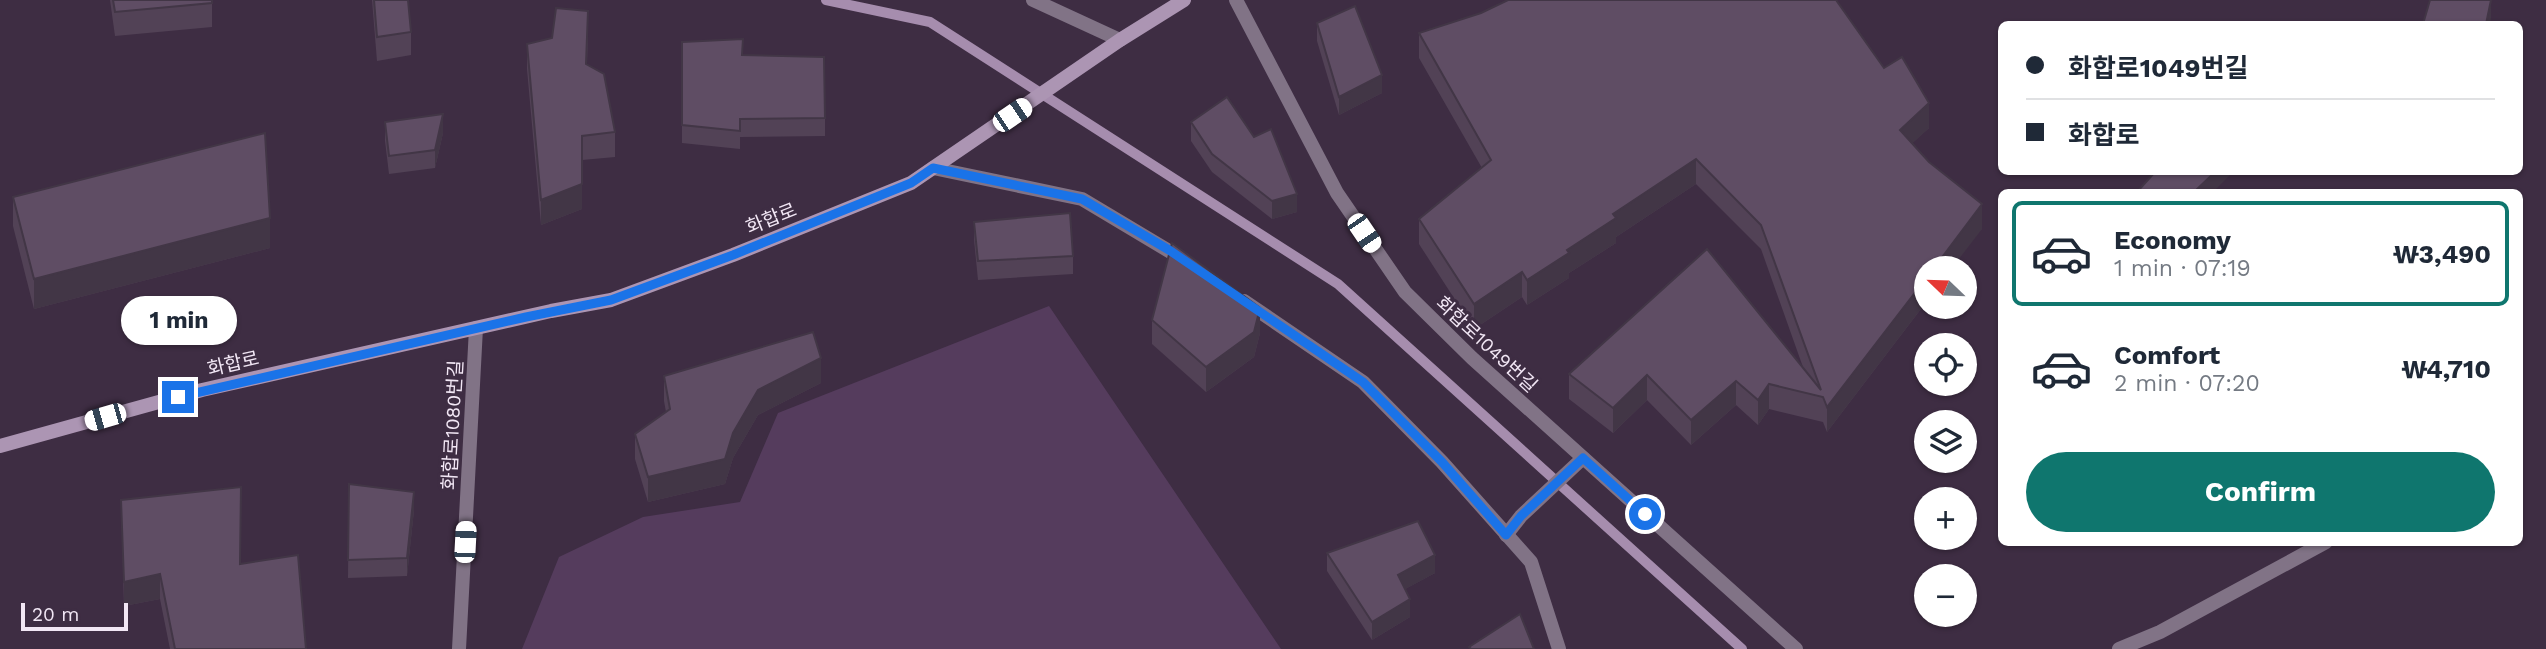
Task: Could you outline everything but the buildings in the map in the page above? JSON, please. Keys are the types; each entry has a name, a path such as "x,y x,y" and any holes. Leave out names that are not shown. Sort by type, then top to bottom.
{"main road":[{"path":"1120,40 1184,0"},
{"name":"화합로","path":"0,446 202,390 611,300 733,255 911,183 1120,40"}],"street":[{"path":"1033,0 1120,40"},
{"name":"화합로1049번길","path":"1236,0 1337,193 1405,292 1579,462 1796,649"},
{"path":"933,168 1082,199 1192,265"},
{"path":"1237,296 1363,382 1442,462 1531,562 1559,649"},
{"name":"화합로1080번길","path":"459,649 476,328"},
{"path":"1506,535 1521,516 1579,462"},
{"path":"2119,649 2160,632 2319,546"}],"shaded area":[{"path":"1049,306 1281,649 522,649 559,557 643,517 740,502 778,413"}],"waterway":[{"path":"826,0 930,22 1338,284 1742,649"}],"route":[{"path":"178,397 611,300 733,255 911,183 933,168 1082,199 1169,250 1363,382 1442,462 1506,535 1521,516 1583,458 1645,514"}]}
